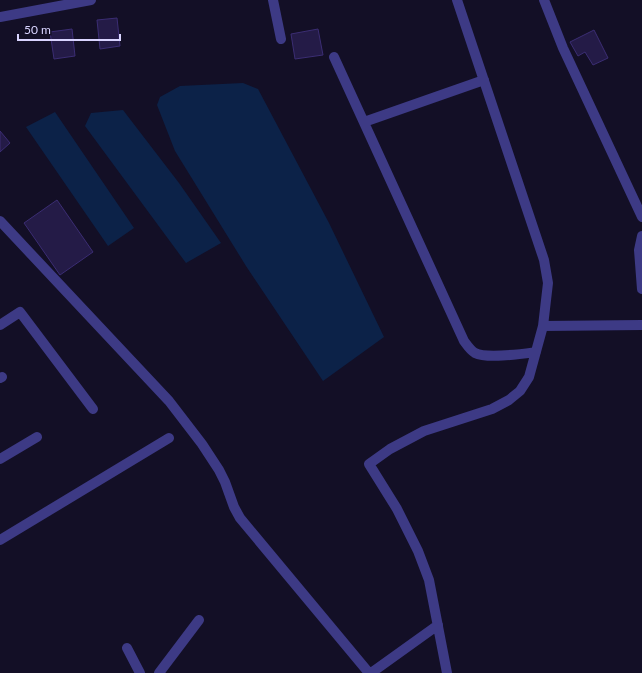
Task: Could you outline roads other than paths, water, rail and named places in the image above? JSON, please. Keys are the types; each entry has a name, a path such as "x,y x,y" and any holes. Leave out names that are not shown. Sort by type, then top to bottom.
{"street":[{"path":"0,17 90,0"},
{"path":"273,0 281,39"},
{"path":"447,673 429,580 418,550 397,509 369,464 390,449 424,431 492,409 509,400 520,391 529,377 543,326 548,283 544,260 457,0"},
{"path":"544,0 563,48 642,217"},
{"path":"334,57 464,341 470,349 476,353 494,356 536,352"},
{"path":"364,122 484,80"},
{"path":"0,221 169,401 202,444 219,470 240,518 370,673 438,625"},
{"path":"642,236 639,250 642,289"},
{"path":"0,325 20,312 94,409"},
{"path":"543,326 642,325"},
{"path":"0,459 37,437"},
{"path":"0,540 169,438"},
{"path":"159,673 199,620"},
{"path":"127,648 140,673"}],"water":[{"path":"243,83 258,89 329,223 384,337 323,381 246,266 175,151 157,105 160,97 180,86"},
{"path":"123,110 179,183 221,243 186,263 85,126 91,113"},
{"path":"55,112 134,228 108,246 26,127"}]}
